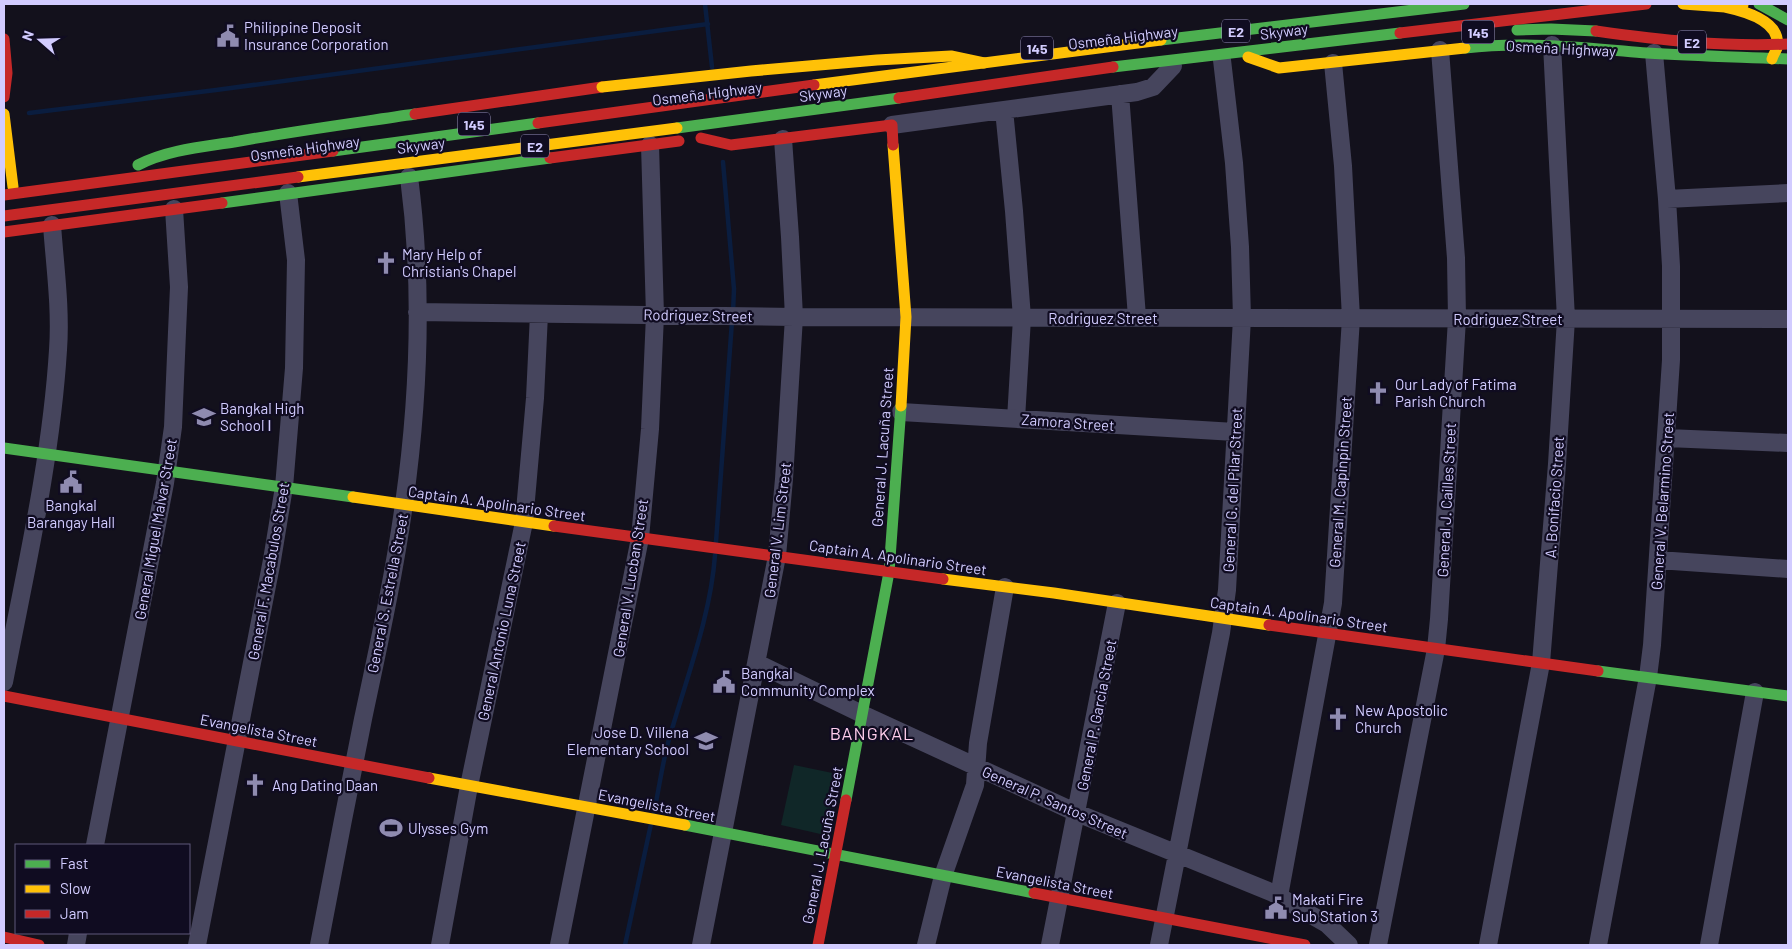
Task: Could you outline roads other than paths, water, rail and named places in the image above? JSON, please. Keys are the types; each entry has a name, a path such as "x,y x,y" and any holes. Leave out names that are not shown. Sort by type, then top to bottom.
{"main road":[{"path":"1330,12 1373,4"},
{"name":"Osmeña Highway","path":"8,187 1062,45 1410,4"},
{"name":"Skyway","path":"4,195 984,63 1464,4"},
{"name":"Skyway","path":"4,216 399,163 757,118 1118,66 1646,4"},
{"path":"1683,4 1725,7 1747,11 1767,20 1777,31 1780,43 1778,52 1772,59"},
{"path":"1725,7 1754,4"},
{"path":"1759,4 1788,20"},
{"name":"Osmeña Highway","path":"4,232 701,138 735,125 1173,66 1434,35 1551,29 1596,31 1671,40 1788,44"},
{"path":"4,39 7,72 4,90"},
{"name":"Osmeña Highway","path":"1248,57 1279,68 1490,45 1552,45 1654,53 1788,60"},
{"path":"123,172 148,160 206,146 602,87 877,60 951,56 984,63"},
{"path":"4,114 8,187"},
{"name":"Osmeña Highway","path":"701,138 731,145 892,125"},
{"name":"General J. Lacuña Street","path":"818,945 889,572 906,318 892,125"},
{"name":"Captain A. Apolinario Street","path":"4,448 1436,649 1788,696"},
{"name":"Evangelista Street","path":"4,696 469,786 665,821 1059,898 1268,942 1305,945"},
{"path":"4,937 39,945"}],"street":[{"name":"A. Bonifacio Street","path":"1488,945 1541,663 1557,464 1566,319 1552,45"},
{"name":"General J. Cailles Street","path":"1378,945 1436,649 1439,619 1457,319 1456,258 1440,50"},
{"name":"General V. Belarmino Street","path":"1598,945 1648,677 1667,438 1671,360 1671,266 1654,53"},
{"name":"General G. del Pilar Street","path":"1159,945 1224,618 1242,318 1240,247 1234,163 1222,60"},
{"name":"General M. Capinpin Street","path":"1279,896 1333,603 1351,318 1343,166 1333,63"},
{"name":"Osmeña Highway","path":"892,125 1137,92 1153,88 1173,66"},
{"path":"1120,94 1136,318"},
{"path":"1004,110 1022,318 1016,419"},
{"name":"General V. Lim Street","path":"701,945 777,556 784,479 794,317 783,140"},
{"name":"General V. Lucban Street","path":"559,945 640,538 650,429 655,314 650,145"},
{"name":"General S. Estrella Street","path":"319,945 392,579 404,505 412,436 417,312 417,256 409,177"},
{"name":"General F. Macabulos Street","path":"197,945 272,560 284,487 294,368 296,260 288,193"},
{"path":"1667,199 1788,194"},
{"name":"General Miguel Malvar Street","path":"95,844 166,471 172,427 178,287 174,209"},
{"path":"4,682 48,454 58,348 52,226"},
{"name":"Rodriguez Street","path":"417,312 906,318 1671,320 1788,318"},
{"name":"General Antonio Luna Street","path":"440,945 469,786 524,522 536,398 539,314"},
{"name":"Zamora Street","path":"901,412 1236,432"},
{"path":"1667,438 1788,443"},
{"path":"1658,560 1788,569"},
{"path":"926,945 943,876 975,785 978,742 1005,587"},
{"name":"General P. Garcia Street","path":"1050,945 1117,603"},
{"name":"General P. Santos Street","path":"757,663 975,767 1077,813 1177,855 1256,885 1327,924 1349,945"},
{"path":"1709,945 1755,692"}],"waterway":[{"path":"705,4 712,67"},
{"path":"29,113 708,24"},
{"path":"723,162 734,289 733,313"},
{"path":"716,542 732,321"},
{"path":"654,812 669,739 704,621 713,577 715,555"},
{"path":"625,945 651,824"}],"place":[{"name":"Philippine Deposit Insurance Corporation","path":"228,36"},
{"name":"Mary Help of Christian's Chapel","path":"386,263"},
{"name":"Our Lady of Fatima Parish Church","path":"1378,393"},
{"name":"Bangkal High School Ⅰ","path":"204,417"},
{"name":"Bangkal Barangay Hall","path":"71,482"},
{"name":"Bangkal Community Complex","path":"724,682"},
{"name":"New Apostolic Church","path":"1338,719"},
{"name":"Jose D. Villena Elementary School","path":"706,741"},
{"name":"Ang Dating Daan","path":"255,785"},
{"name":"Ulysses Gym","path":"391,828"},
{"name":"Makati Fire Sub Station 3","path":"1276,908"}],"district":[{"name":"BANGKAL","path":"872,733"}]}
